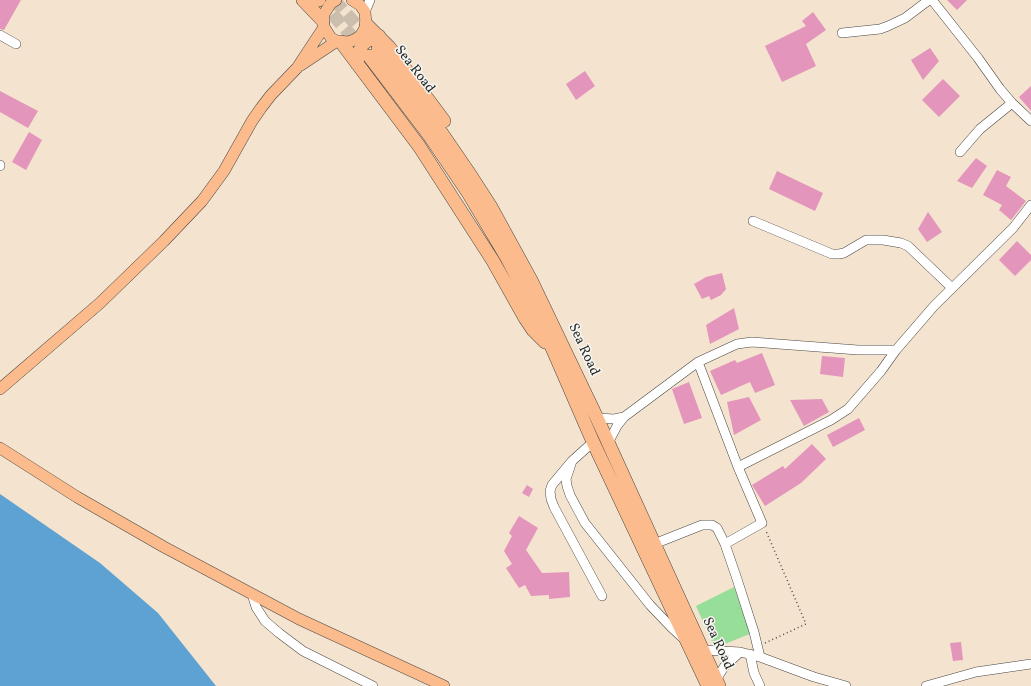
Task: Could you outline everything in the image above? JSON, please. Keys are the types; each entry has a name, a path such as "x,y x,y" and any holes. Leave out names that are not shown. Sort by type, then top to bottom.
{"highway":[{"path":"304,1 315,2 319,0"},
{"path":"304,1 323,24"},
{"path":"365,18 375,47"},
{"path":"339,41 392,109 426,157 493,261 533,330 553,350"},
{"path":"357,64 358,55 362,45 367,41 375,47"},
{"name":"Sea Road","path":"375,47 432,119 471,176 507,236 547,312 718,682"},
{"name":"Sea Road","path":"375,47 429,135 467,191 507,258 553,350 593,442 688,642 718,682"}],"main road":[{"path":"0,389 100,303 132,273 202,201 224,171 261,108 271,95 297,68 323,24 326,8 336,0"},
{"path":"323,24 327,33 339,41 348,42 360,36 364,30 365,18 360,5 352,0"},
{"path":"297,68 339,41"},
{"path":"0,448 77,496 164,547 299,619 444,686"}],"street":[{"path":"365,18 370,0"},
{"path":"842,33 880,29 905,18 930,0 978,58 1012,104 1031,121"},
{"path":"0,35 16,44"},
{"path":"960,152 980,129 1012,104"},
{"path":"738,467 802,436 840,415 858,398 881,371 896,350 934,306 1013,228 1031,205"},
{"path":"753,221 832,254 844,252 866,240 883,240 901,243 908,246 952,288"},
{"path":"608,443 617,426 624,417 698,362 729,347 744,342 858,350 896,350"},
{"path":"698,362 738,467 762,523 725,544"},
{"path":"597,418 614,419 624,417"},
{"path":"593,442 572,461 552,485 550,492 554,507 602,596"},
{"path":"572,461 566,479 567,486 585,523 650,605 688,642"},
{"path":"654,544 697,527 712,525 717,528 725,544 738,579 760,657"},
{"path":"252,594 256,607 265,621 279,633 303,651 373,686"},
{"path":"703,650 750,654 814,677 846,686"},
{"path":"718,682 724,667 740,652"},
{"path":"750,654 754,673 760,686"},
{"path":"926,686 976,672 1031,664"}],"path":[{"path":"758,646 806,624 762,523"}],"green space":[{"path":"734,587 752,633 715,648 696,606"}],"water":[{"path":"0,494 100,563 158,613 216,686 0,686"}],"building":[{"path":"0,0 21,0 4,30 0,29"},
{"path":"947,0 967,0 957,10"},
{"path":"813,12 826,30 806,44 816,66 782,82 765,46 806,26 802,21"},
{"path":"930,48 939,61 923,80 911,60"},
{"path":"585,71 595,86 576,100 566,84"},
{"path":"943,79 960,96 939,117 922,100"},
{"path":"1031,86 1031,111 1019,97"},
{"path":"0,91 38,111 28,128 0,112"},
{"path":"29,132 42,140 26,170 12,162"},
{"path":"976,158 987,166 972,188 957,181"},
{"path":"997,170 1011,177 1006,186 1026,201 1011,220 999,210 1002,205 983,195"},
{"path":"777,171 823,193 815,211 769,189"},
{"path":"928,212 942,232 927,242 918,229"},
{"path":"1017,241 1031,255 1031,260 1015,276 999,260"},
{"path":"722,273 726,289 721,295 711,300 709,296 702,299 694,284 706,277"},
{"path":"734,308 739,329 710,344 706,325"},
{"path":"762,353 775,385 755,393 750,382 721,395 710,371 735,360 737,363"},
{"path":"822,356 845,358 843,377 820,374"},
{"path":"689,382 702,418 684,424 672,389"},
{"path":"749,397 761,420 734,435 727,402"},
{"path":"822,399 829,412 804,426 790,400"},
{"path":"859,418 865,430 833,447 827,435"},
{"path":"812,444 826,459 801,483 765,506 752,485 783,466 785,469"},
{"path":"527,485 533,489 529,497 522,493"},
{"path":"519,516 538,528 526,550 542,573 569,572 570,597 549,599 549,595 531,596 525,585 519,588 506,568 512,564 504,551 512,536 509,533"},
{"path":"961,642 963,660 953,661 950,643"}],"tunnel":[{"path":"320,0 362,48"},
{"path":"334,0 370,40"}]}
